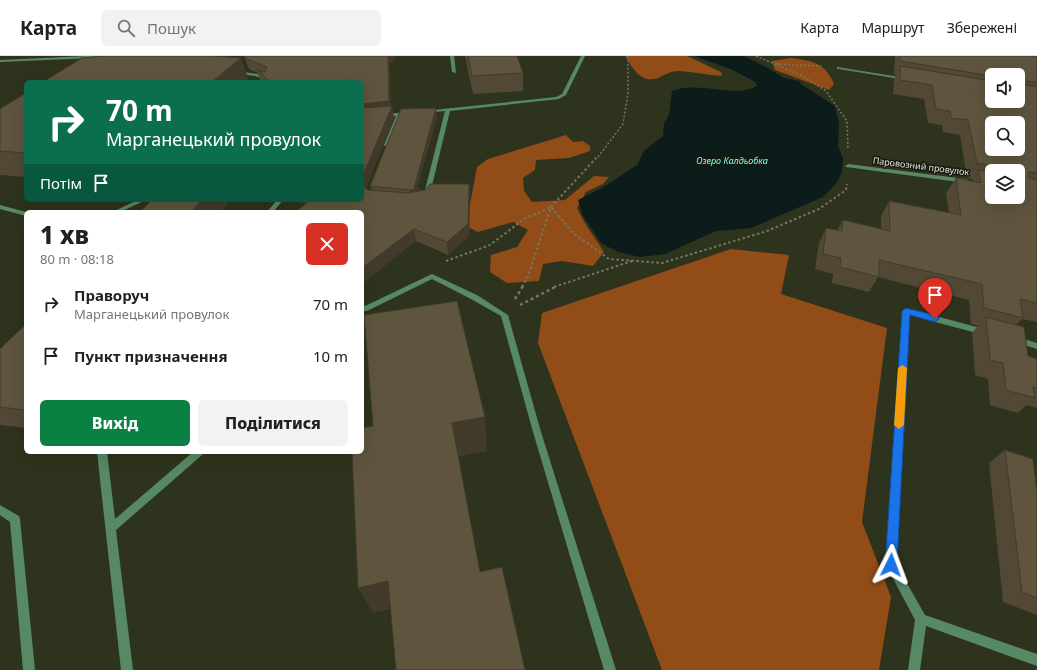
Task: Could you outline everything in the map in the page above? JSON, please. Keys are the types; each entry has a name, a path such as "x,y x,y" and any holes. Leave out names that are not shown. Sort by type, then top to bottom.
{"street":[{"path":"0,61 6,56"},
{"path":"0,61 117,56"},
{"path":"452,56 454,72"},
{"path":"420,112 557,98 564,95 583,56"},
{"path":"235,67 237,72"},
{"path":"839,68 916,80"},
{"path":"229,72 257,74 264,77 266,80"},
{"path":"424,200 427,196 448,110"},
{"path":"364,117 413,113"},
{"path":"385,150 399,114"},
{"name":"Паровозний провулок","path":"848,166 972,182"},
{"path":"120,210 138,202"},
{"path":"272,210 278,202"},
{"path":"0,207 24,213"},
{"path":"364,309 432,276 474,296 504,315 537,432 610,670"},
{"path":"914,670 922,619 891,565 906,311 991,333"},
{"path":"1006,338 1037,346"},
{"path":"102,454 127,670"},
{"path":"111,528 197,454"},
{"path":"0,510 14,519 17,533 29,670"},
{"path":"922,619 1037,660"}],"path":[{"path":"432,276 447,261 490,245 524,219 551,206 593,163 623,124 628,92 628,56"},
{"path":"551,206 573,233 609,259 662,263 767,231 819,209 846,190 848,166 848,121 826,91 803,76 756,56"},
{"path":"774,64 804,64 839,68"},
{"path":"504,315 528,279 551,206"},
{"path":"504,315 553,287 634,261"}],"shaded area":[{"path":"625,56 687,56 721,72 722,76 675,71 658,78 646,79 634,70"},
{"path":"791,58 805,60 822,67 834,84 829,90 775,70 772,61"},
{"path":"566,135 573,142 583,141 590,146 590,151 569,158 536,160 535,170 523,178 524,191 532,202 565,200 594,176 609,177 603,184 586,192 577,208 586,225 604,252 593,266 562,261 543,264 539,281 507,283 490,272 491,255 517,247 528,230 513,222 478,232 466,226 477,167 488,159"},
{"path":"731,249 789,255 781,294 887,328 862,522 891,597 879,670 662,670 538,343 542,313"}],"water":[{"name":"Озеро Калдьобка","path":"694,56 744,56 784,78 800,81 801,84 835,106 839,124 838,146 843,159 842,172 836,184 823,197 751,228 716,231 665,254 640,257 618,252 601,243 582,214 578,200 602,188 637,165 644,151 663,136 664,123 669,115 672,91 694,87 738,91 757,86 755,82 733,70"}],"building":[{"path":"104,56 213,56 241,58 214,80 46,80 82,58"},
{"path":"244,56 388,56 389,101 364,104 364,80 268,80 257,69 261,72 265,72 267,67 247,59"},
{"path":"468,56 517,56 523,73 472,76"},
{"path":"900,56 1037,56 1037,82 1027,81 1026,85 1037,87 1037,173 1028,173 1029,178 1037,180 1037,303 1020,299 1023,318 984,308 982,284 879,260 879,277 840,267 841,258 823,254 826,228 842,231 843,220 890,231 889,201 961,215 956,178 981,183 978,170 985,171 985,204 1025,204 1025,164 977,163 968,120 951,118 950,111 936,109 932,85 900,80 900,66 985,80 985,108 1025,108 1025,68 985,68 985,75 900,61"},
{"path":"24,94 24,153 0,151 0,109"},
{"path":"392,106 364,173 364,108"},
{"path":"436,108 414,188 420,188 410,190 370,186 401,109"},
{"path":"430,184 469,184 468,224 447,242 414,229 364,266 364,210 298,210 308,202 364,202 364,187 368,190 409,193 425,190"},
{"path":"150,202 200,202 193,210 142,210"},
{"path":"457,301 485,417 452,423 480,572 502,567 525,670 396,670 388,581 358,588 352,454 364,454 364,428 373,426 364,315"},
{"path":"986,317 1024,327 1028,356 1037,359 1037,388 1033,387 1035,398 1006,390 1003,363 990,360"},
{"path":"24,326 24,410 0,407 0,349"},
{"path":"1005,450 1033,459 1037,493 1037,598 1022,592"}],"slow traffic":[{"path":"899,425 902,368"}],"route":[{"path":"891,565 906,311 935,319"}]}
